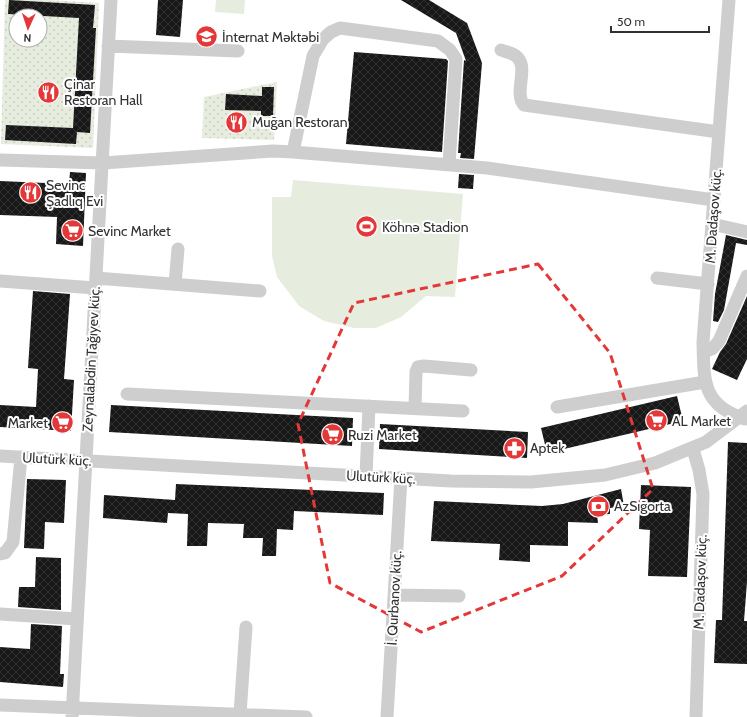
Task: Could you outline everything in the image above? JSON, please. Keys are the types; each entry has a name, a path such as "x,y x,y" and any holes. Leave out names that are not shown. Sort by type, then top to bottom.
{"street":[{"name":"Zeynalabdin Tağıyev küç.","path":"72,712 111,0"},
{"name":"M. Dadaşov küç.","path":"729,0 708,284 704,352 705,382 713,398 722,407 744,416"},
{"path":"293,152 313,56 323,39 331,32 340,28 438,41 450,50 456,59 449,164"},
{"path":"108,46 238,51"},
{"path":"501,50 516,56 520,60 522,67 520,94 521,101 524,105 719,132"},
{"path":"0,160 103,163 272,151 293,152 487,168 714,200"},
{"path":"712,224 747,232"},
{"path":"175,284 178,249"},
{"path":"704,352 712,349 719,341 747,276"},
{"path":"657,278 708,284"},
{"path":"0,282 175,284 260,291"},
{"path":"414,408 416,372 418,367 424,366 471,370"},
{"path":"557,408 705,382"},
{"path":"127,394 463,411"},
{"path":"366,476 369,406"},
{"name":"Ulutürk küç.","path":"0,456 401,478 531,482 605,475 655,463 693,449 744,416"},
{"name":"M. Dadaşov küç.","path":"693,449 700,470 703,494 696,717"},
{"path":"0,554 5,554 13,542 21,457"},
{"name":"İ. Qurbanov küç.","path":"387,717 401,478"},
{"path":"394,595 459,596"},
{"path":"0,614 77,619"},
{"path":"240,714 246,627"},
{"path":"0,705 72,712 240,714 306,717"}],"highlighted area":[{"path":"538,264 610,353 653,489 562,576 421,632 330,583 298,424 354,303"}],"shaded area":[{"name":"Çinar Restoran Hall","path":"5,0 48,0 99,3 93,148 1,144"},
{"path":"216,0 245,0 244,14 215,12"},
{"path":"277,82 274,140 202,138 204,97"},
{"name":"Köhnə Stadion","path":"293,180 463,194 455,297 426,296 401,317 376,328 354,328 324,321 299,306 277,277 272,256 272,197 291,197"}],"building":[{"path":"9,0 95,5 93,28 96,28 90,133 77,132 76,144 5,140 6,125 73,128 79,18 48,16 48,8 8,8"},
{"path":"158,0 183,0 180,37 156,35"},
{"path":"401,0 429,0 467,23 482,63 474,159 460,158 461,153 458,153 464,60 466,61 456,33"},
{"path":"354,52 446,59 448,61 442,152 346,144"},
{"path":"262,87 274,87 273,116 261,116 261,111 225,110 226,94 262,96"},
{"path":"70,172 86,173 83,246 56,244 57,217 0,215 0,181 69,184"},
{"path":"459,174 474,175 473,189 458,188"},
{"path":"726,235 747,240 747,245 736,243 724,310 718,322 713,321 715,294"},
{"path":"33,291 70,294 64,379 74,380 71,431 0,427 0,405 36,407 38,369 28,368"},
{"path":"747,296 747,359 737,380 712,369 720,352 726,344"},
{"path":"677,396 683,421 547,453 541,428"},
{"path":"111,405 353,418 352,446 109,432"},
{"path":"380,424 528,432 527,458 379,449"},
{"path":"728,442 747,443 747,582 744,621 747,621 747,664 714,663 716,620 722,620"},
{"path":"27,479 66,480 64,523 45,522 44,549 24,548"},
{"path":"176,484 384,493 383,515 294,511 293,530 277,529 276,556 262,556 263,538 243,538 244,524 208,523 207,546 187,546 188,514 168,513 167,523 103,518 104,495 175,500"},
{"path":"641,485 691,487 687,577 648,576 650,530 639,529"},
{"path":"621,489 624,506 610,508 610,514 597,515 598,523 568,522 568,546 530,545 530,562 499,560 500,544 431,541 434,501 542,506 563,504"},
{"path":"36,557 61,558 61,610 18,607 19,587 35,587"},
{"path":"31,624 62,626 60,674 64,674 63,687 0,682 0,647 30,649"}],"place":[{"name":"İnternat Məktəbi","path":"206,37"},
{"name":"Çinar Restoran Hall","path":"49,92"},
{"name":"Muğan Restoran","path":"236,122"},
{"name":"Sevinc Şadlıq Evi","path":"30,193"},
{"name":"Köhnə Stadion","path":"366,227"},
{"name":"Sevinc Market","path":"72,231"},
{"name":"AL Market","path":"657,421"},
{"name":"Market","path":"63,423"},
{"name":"Ruzi Market","path":"333,435"},
{"name":"Aptek","path":"514,448"},
{"name":"AzSığorta","path":"598,506"}]}
